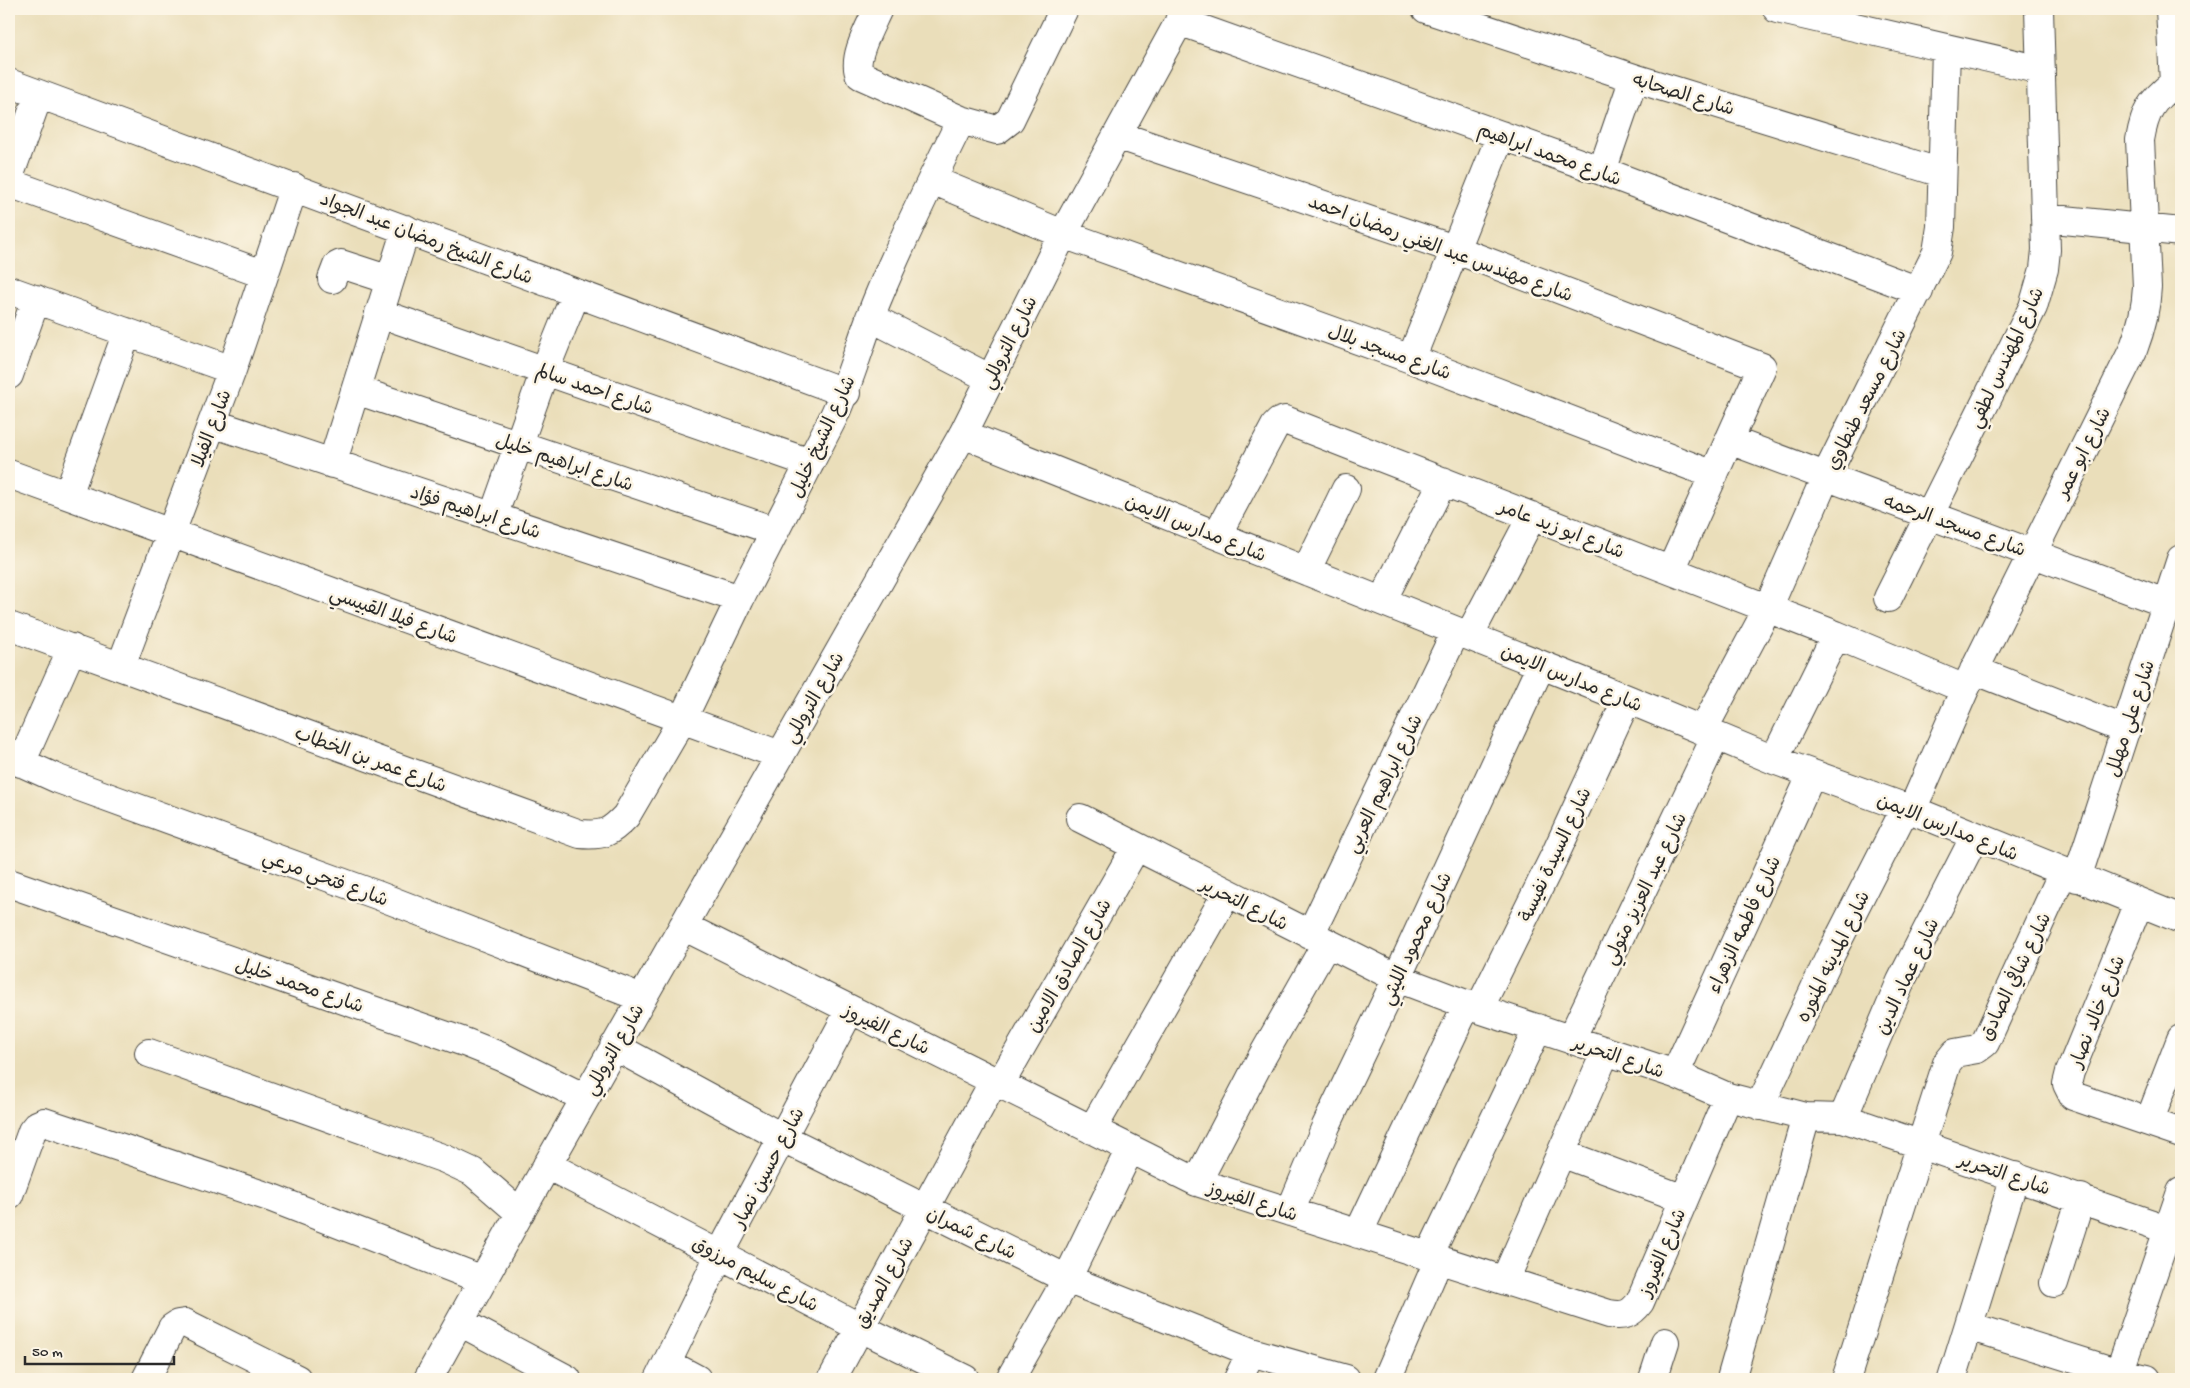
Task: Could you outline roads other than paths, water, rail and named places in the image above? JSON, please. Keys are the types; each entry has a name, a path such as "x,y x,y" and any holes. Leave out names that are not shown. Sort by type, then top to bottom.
{"street":[{"path":"878,9 858,58 857,70 860,75 961,120 997,130 1010,120 1064,9"},
{"name":"شارع الصحابه","path":"1426,9 1634,78 1942,172"},
{"path":"1777,9 1809,12 1946,48 2041,70"},
{"name":"شارع المهندس لطفي","path":"1888,598 2033,307 2044,269 2046,250 2039,9"},
{"path":"2170,9 2178,87"},
{"name":"شارع التروللي","path":"428,1379 614,1046 963,434 989,378 1063,234 1183,15"},
{"name":"شارع محمد ابراهيم","path":"1183,15 1500,135 1602,171 1919,292"},
{"name":"شارع مسعد طنطاوي","path":"1710,733 1826,476 1919,292 1937,252 1940,240 1946,48"},
{"path":"1602,171 1634,78"},
{"name":"شارع الشيخ رمضان عبد الجواد","path":"9,83 846,393"},
{"name":"شارع ابو عمر","path":"1909,809 1969,680 2133,350 2141,330 2146,308 2147,286 2140,140 2144,117 2156,97 2178,87"},
{"path":"9,177 39,94"},
{"name":"شارع الشيخ خليل","path":"682,720 740,599 846,393 870,317 961,120"},
{"name":"شارع مهندس عبد الغني رمضان احمد","path":"1117,135 1454,249 1762,366 1729,440"},
{"path":"1411,359 1500,135"},
{"name":"شارع مسجد بلال","path":"932,180 1063,234 1411,359 1714,475"},
{"path":"9,183 263,274"},
{"name":"شارع الفيلا","path":"121,666 232,370 294,187"},
{"path":"2045,218 2181,232"},
{"path":"332,464 406,229"},
{"path":"332,279 337,266 341,264 390,280"},
{"path":"9,290 232,370"},
{"path":"493,517 545,370 576,293"},
{"path":"9,375 36,299"},
{"name":"شارع احمد سالم","path":"380,313 810,463"},
{"path":"870,317 989,378"},
{"path":"68,495 127,332"},
{"name":"شارع ابراهيم خليل","path":"356,390 775,531"},
{"name":"شارع ابو زيد عامر","path":"1217,535 1275,426 1285,420 1836,635 2126,730"},
{"name":"شارع ابراهيم فؤاد","path":"212,423 740,599"},
{"name":"شارع مدارس الايمن","path":"963,434 1627,699 1774,760 1909,809 2181,919"},
{"path":"1671,570 1729,440"},
{"name":"شارع مسجد الرحمه","path":"1729,440 2174,606"},
{"name":"شارع فيلا القبيسي","path":"9,474 780,755"},
{"path":"1382,602 1443,481"},
{"path":"1306,571 1346,490"},
{"name":"شارع ابراهيم العربي","path":"1197,1182 1262,1057 1462,633 1532,516"},
{"name":"شارع علي مهلل","path":"2070,875 2174,606 2181,559"},
{"name":"شارع عمر بن الخطاب","path":"9,626 580,834 597,835 614,829 626,816 682,720"},
{"path":"1774,760 1836,635"},
{"path":"15,760 72,648"},
{"name":"شارع محمود الليثي","path":"1290,1212 1326,1126 1397,978 1541,665"},
{"name":"شارع السيدة نفيسة","path":"1358,1234 1473,1006 1554,855 1627,699"},
{"name":"شارع عبد العزيز متولي","path":"1571,1039 1710,733"},
{"name":"شارع فتحي مرعي","path":"15,760 114,800 377,895 642,998"},
{"name":"شارع فاطمه الزهراء","path":"1674,1074 1812,774"},
{"name":"شارع المدينه المنوره","path":"1760,1106 1830,956 1909,809"},
{"name":"شارع التحرير","path":"1080,818 1397,978 1473,1006 1674,1074 1728,1097 1806,1117 1843,1118 2175,1231"},
{"name":"شارع عماد الدين","path":"1843,1118 1900,981 1975,836"},
{"name":"شارع الصادق الامين","path":"997,1082 1136,847"},
{"name":"شارع شافي الصادق","path":"1846,1379 1950,1058 1961,1051 1977,1049 1985,1043 2070,875"},
{"name":"شارع محمد خليل","path":"9,883 467,1043 511,1061 585,1098"},
{"path":"1092,1130 1227,893"},
{"name":"شارع خالد نصار","path":"2140,903 2070,1072 2067,1084 2073,1096 2181,1133"},
{"name":"شارع الفيروز","path":"683,926 1197,1182 1609,1314 1621,1316 1633,1312 1640,1302 1728,1097"},
{"name":"شارع حسين نصار","path":"663,1371 720,1254 850,1010"},
{"path":"1387,1379 1434,1258 1538,1028"},
{"path":"2149,1122 2181,1039"},
{"name":"شارع شمران","path":"614,1046 783,1138 1067,1279 1251,1352 1346,1379"},
{"path":"1505,1280 1606,1051"},
{"path":"149,1053 445,1159 473,1172 520,1213"},
{"name":"شارع الصديق","path":"832,1379 924,1209 997,1082"},
{"path":"1731,1379 1806,1117"},
{"path":"9,1195 32,1131 37,1125 44,1122 272,1198 482,1280"},
{"path":"1010,1379 1067,1279 1130,1149"},
{"path":"1561,1153 1684,1199"},
{"name":"شارع سليم مرزوق","path":"547,1165 859,1327 965,1379"},
{"path":"1952,1379 2015,1176"},
{"path":"2119,1373 2175,1231 2181,1192"},
{"path":"2054,1283 2082,1198"},
{"path":"460,1322 567,1379"},
{"path":"146,1379 172,1328 178,1324 185,1323 297,1379"},
{"path":"1969,1326 2119,1373 2146,1379"},
{"path":"1653,1379 1665,1342"},
{"path":"1238,1379 1251,1352"},
{"path":"663,1371 697,1379"}]}
